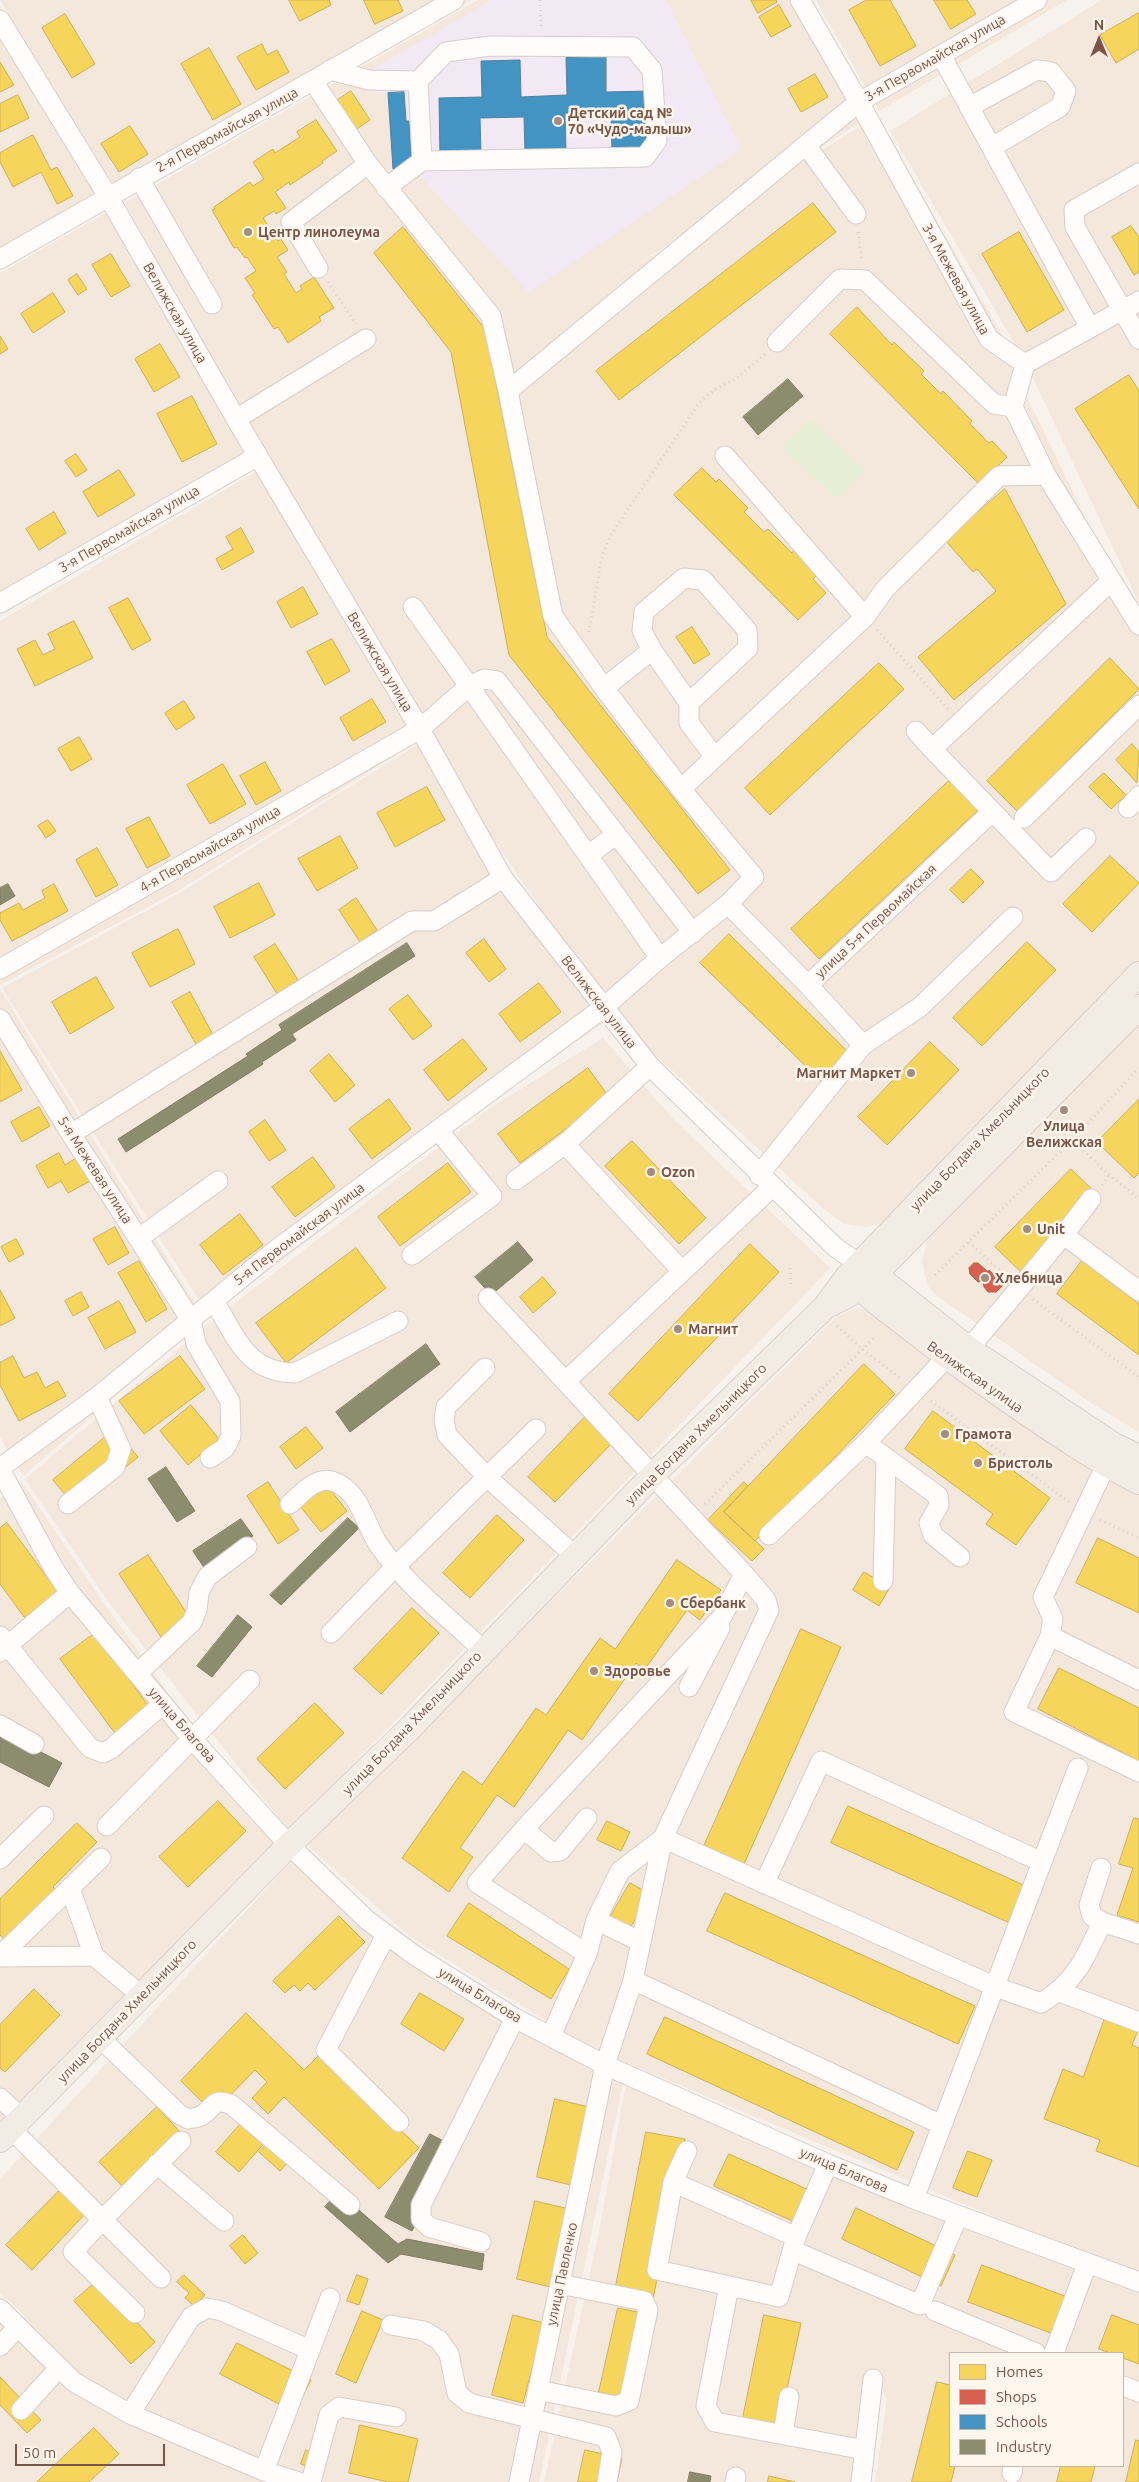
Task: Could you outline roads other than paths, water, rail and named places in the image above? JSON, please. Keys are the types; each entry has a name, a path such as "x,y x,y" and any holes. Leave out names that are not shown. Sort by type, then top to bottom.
{"main road":[{"name":"улица Богдана Хмельницкого","path":"11,2129 289,1845 411,1726 654,1474 831,1316 860,1276 1139,974"},
{"name":"улица Богдана Хмельницкого","path":"860,1276 1038,1109 1139,1007"},
{"name":"Велижская улица","path":"860,1276 1114,1445 1139,1457"},
{"name":"Велижская улица","path":"860,1276 893,1318 946,1358 1106,1465 1139,1482"}],"street":[{"name":"2-я Первомайская улица","path":"0,259 454,0"},
{"name":"3-я Межевая улица","path":"800,0 859,102 989,339 1025,364"},
{"name":"3-я Первомайская улица","path":"508,391 859,102 1037,0"},
{"name":"Велижская улица","path":"0,20 109,198 236,419 420,729 503,878 650,1066 765,1181 835,1247 860,1276"},
{"path":"386,188 422,161 645,157 656,141 652,70 633,47 490,46 446,52 418,81 422,161"},
{"path":"941,55 1090,328"},
{"path":"330,70 369,80 418,81"},
{"path":"969,107 1037,70 1051,72 1066,91 1060,107 992,147"},
{"path":"313,81 386,188 491,316 553,616 604,688 681,789 754,877 728,904 660,958 604,1008"},
{"path":"806,145 856,214"},
{"path":"318,268 291,222 368,164"},
{"path":"1139,173 1074,210 1075,227 1139,338"},
{"path":"139,178 212,304"},
{"path":"777,342 840,279 865,280 994,404 1013,407"},
{"path":"1139,301 1025,364 1013,407 1046,475 1110,582 1139,626"},
{"path":"236,419 366,339"},
{"name":"3-я Первомайская улица","path":"0,603 258,456"},
{"path":"725,456 864,617"},
{"path":"681,789 864,617 886,589 999,476 1046,475"},
{"path":"689,703 748,648 747,630 703,580 684,578 644,612 642,631 652,650 689,703 689,724 714,756"},
{"path":"932,749 1110,582"},
{"path":"413,607 660,958"},
{"path":"604,688 652,650"},
{"path":"468,686 484,679 497,681 693,933"},
{"name":"4-я Первомайская улица","path":"0,969 420,729 468,686"},
{"path":"1024,818 1139,705"},
{"path":"916,731 1051,872 1086,838"},
{"path":"513,748 536,732"},
{"name":"улица 5-я Первомайская","path":"728,904 808,985 992,812"},
{"path":"588,855 616,835"},
{"path":"71,1134 412,922 434,922 503,878"},
{"path":"566,1381 681,1270 765,1181 862,1045 920,1007 1013,917"},
{"path":"808,985 862,1045"},
{"name":"5-я Первомайская улица","path":"0,1468 97,1397 273,1252 604,1008"},
{"name":"5-я Межевая улица","path":"0,1018 71,1134 191,1320"},
{"path":"516,1180 565,1144 650,1066"},
{"path":"412,1255 492,1196 438,1130"},
{"path":"565,1144 681,1270"},
{"path":"139,1238 218,1181"},
{"path":"969,1349 1017,1288 1064,1235 1091,1199"},
{"path":"1064,1235 1139,1291"},
{"path":"488,1298 654,1474 766,1600 769,1610 663,1838 620,1872 596,1920 587,1954 551,2036"},
{"path":"214,1301 250,1359 263,1367 279,1373 295,1373 398,1321"},
{"path":"191,1320 196,1344 230,1401 231,1436 225,1448 210,1458"},
{"path":"769,1535 866,1443 946,1358"},
{"path":"485,1368 446,1407 444,1420 447,1435 487,1478 575,1556"},
{"path":"68,1504 115,1467 121,1449 97,1397"},
{"path":"331,1633 394,1567 536,1429"},
{"path":"866,1443 938,1496 939,1505 929,1523 932,1534 960,1557"},
{"path":"883,1581 886,1458"},
{"path":"1106,1465 1043,1597 1053,1619 1050,1636 1014,1712 1139,1772"},
{"name":"улица Благова","path":"0,1468 54,1569 70,1593 192,1739 289,1845 367,1920 386,1935 515,2018 605,2066 828,2164 914,2199 1139,2282"},
{"path":"290,1504 316,1482 330,1480 345,1488 356,1500 377,1542 394,1567 483,1650"},
{"path":"138,1674 192,1622 197,1610 198,1593 207,1577 247,1547"},
{"path":"587,1954 477,1883 524,1829 722,1617 744,1574"},
{"path":"70,1593 3,1644 90,1748 103,1753 111,1749 163,1704"},
{"path":"689,1688 720,1629 722,1617"},
{"path":"1050,1636 1139,1680"},
{"path":"107,1826 250,1680"},
{"path":"0,1725 34,1744"},
{"path":"764,1884 821,1761 1042,1862"},
{"path":"914,2199 1078,1768"},
{"path":"0,1859 44,1816"},
{"path":"524,1829 551,1852 560,1851 587,1818"},
{"path":"663,1838 996,1987 1041,2003 1060,1992 1085,1960 1102,1922"},
{"name":"улица Павленко","path":"519,2482 605,2066 633,1980 663,1838"},
{"path":"0,1957 101,1858"},
{"path":"1101,1868 1089,1905 1092,1916 1102,1922 1139,1934"},
{"path":"70,1888 94,1956 142,1996"},
{"path":"596,1920 641,1942"},
{"path":"386,1935 326,2050 399,2122"},
{"path":"0,1957 94,1956"},
{"path":"633,1980 942,2125"},
{"path":"1060,1992 1139,2022"},
{"path":"481,2242 429,2227 421,2219 421,2205 515,2018"},
{"path":"100,2038 179,2114 188,2119 200,2116 214,2103 221,2100 232,2104 350,2205"},
{"path":"0,2098 11,2129 161,2278"},
{"path":"136,2313 73,2252 102,2220 181,2141"},
{"path":"687,2151 673,2182 656,2270 779,2297 795,2244 828,2164"},
{"path":"157,2164 224,2221"},
{"path":"673,2182 920,2305 958,2216"},
{"path":"1054,2352 1087,2264"},
{"path":"538,2390 616,2406 629,2401 648,2310 644,2301 560,2284"},
{"path":"728,2286 706,2406 715,2422 864,2450"},
{"path":"264,2470 330,2298"},
{"path":"130,2414 191,2317 207,2308 222,2311 310,2350"},
{"path":"0,2309 74,2382 130,2414 264,2470 299,2482"},
{"path":"934,2311 1034,2352"},
{"path":"390,2325 424,2331 439,2340 449,2354 457,2393 469,2403 606,2437 612,2452 607,2482"},
{"path":"0,2346 18,2327"},
{"path":"21,2410 60,2368"},
{"path":"861,2482 873,2379"},
{"path":"1124,2386 1139,2392"},
{"path":"783,2434 789,2397"},
{"path":"311,2482 329,2415 339,2407 396,2417"}],"place":[{"name":"Детский сад № 70 «Чудо-малыш»","path":"558,121"},
{"name":"Центр линолеума","path":"248,232"},
{"name":"Магнит Маркет","path":"911,1073"},
{"name":"Улица Велижская","path":"1064,1110"},
{"name":"Ozon","path":"651,1172"},
{"name":"Unit","path":"1027,1229"},
{"name":"Хлебница","path":"985,1278"},
{"name":"Магнит","path":"678,1329"},
{"name":"Грамота","path":"945,1434"},
{"name":"Бристоль","path":"978,1463"},
{"name":"Сбербанк","path":"670,1603"},
{"name":"Здоровье","path":"594,1671"}]}
